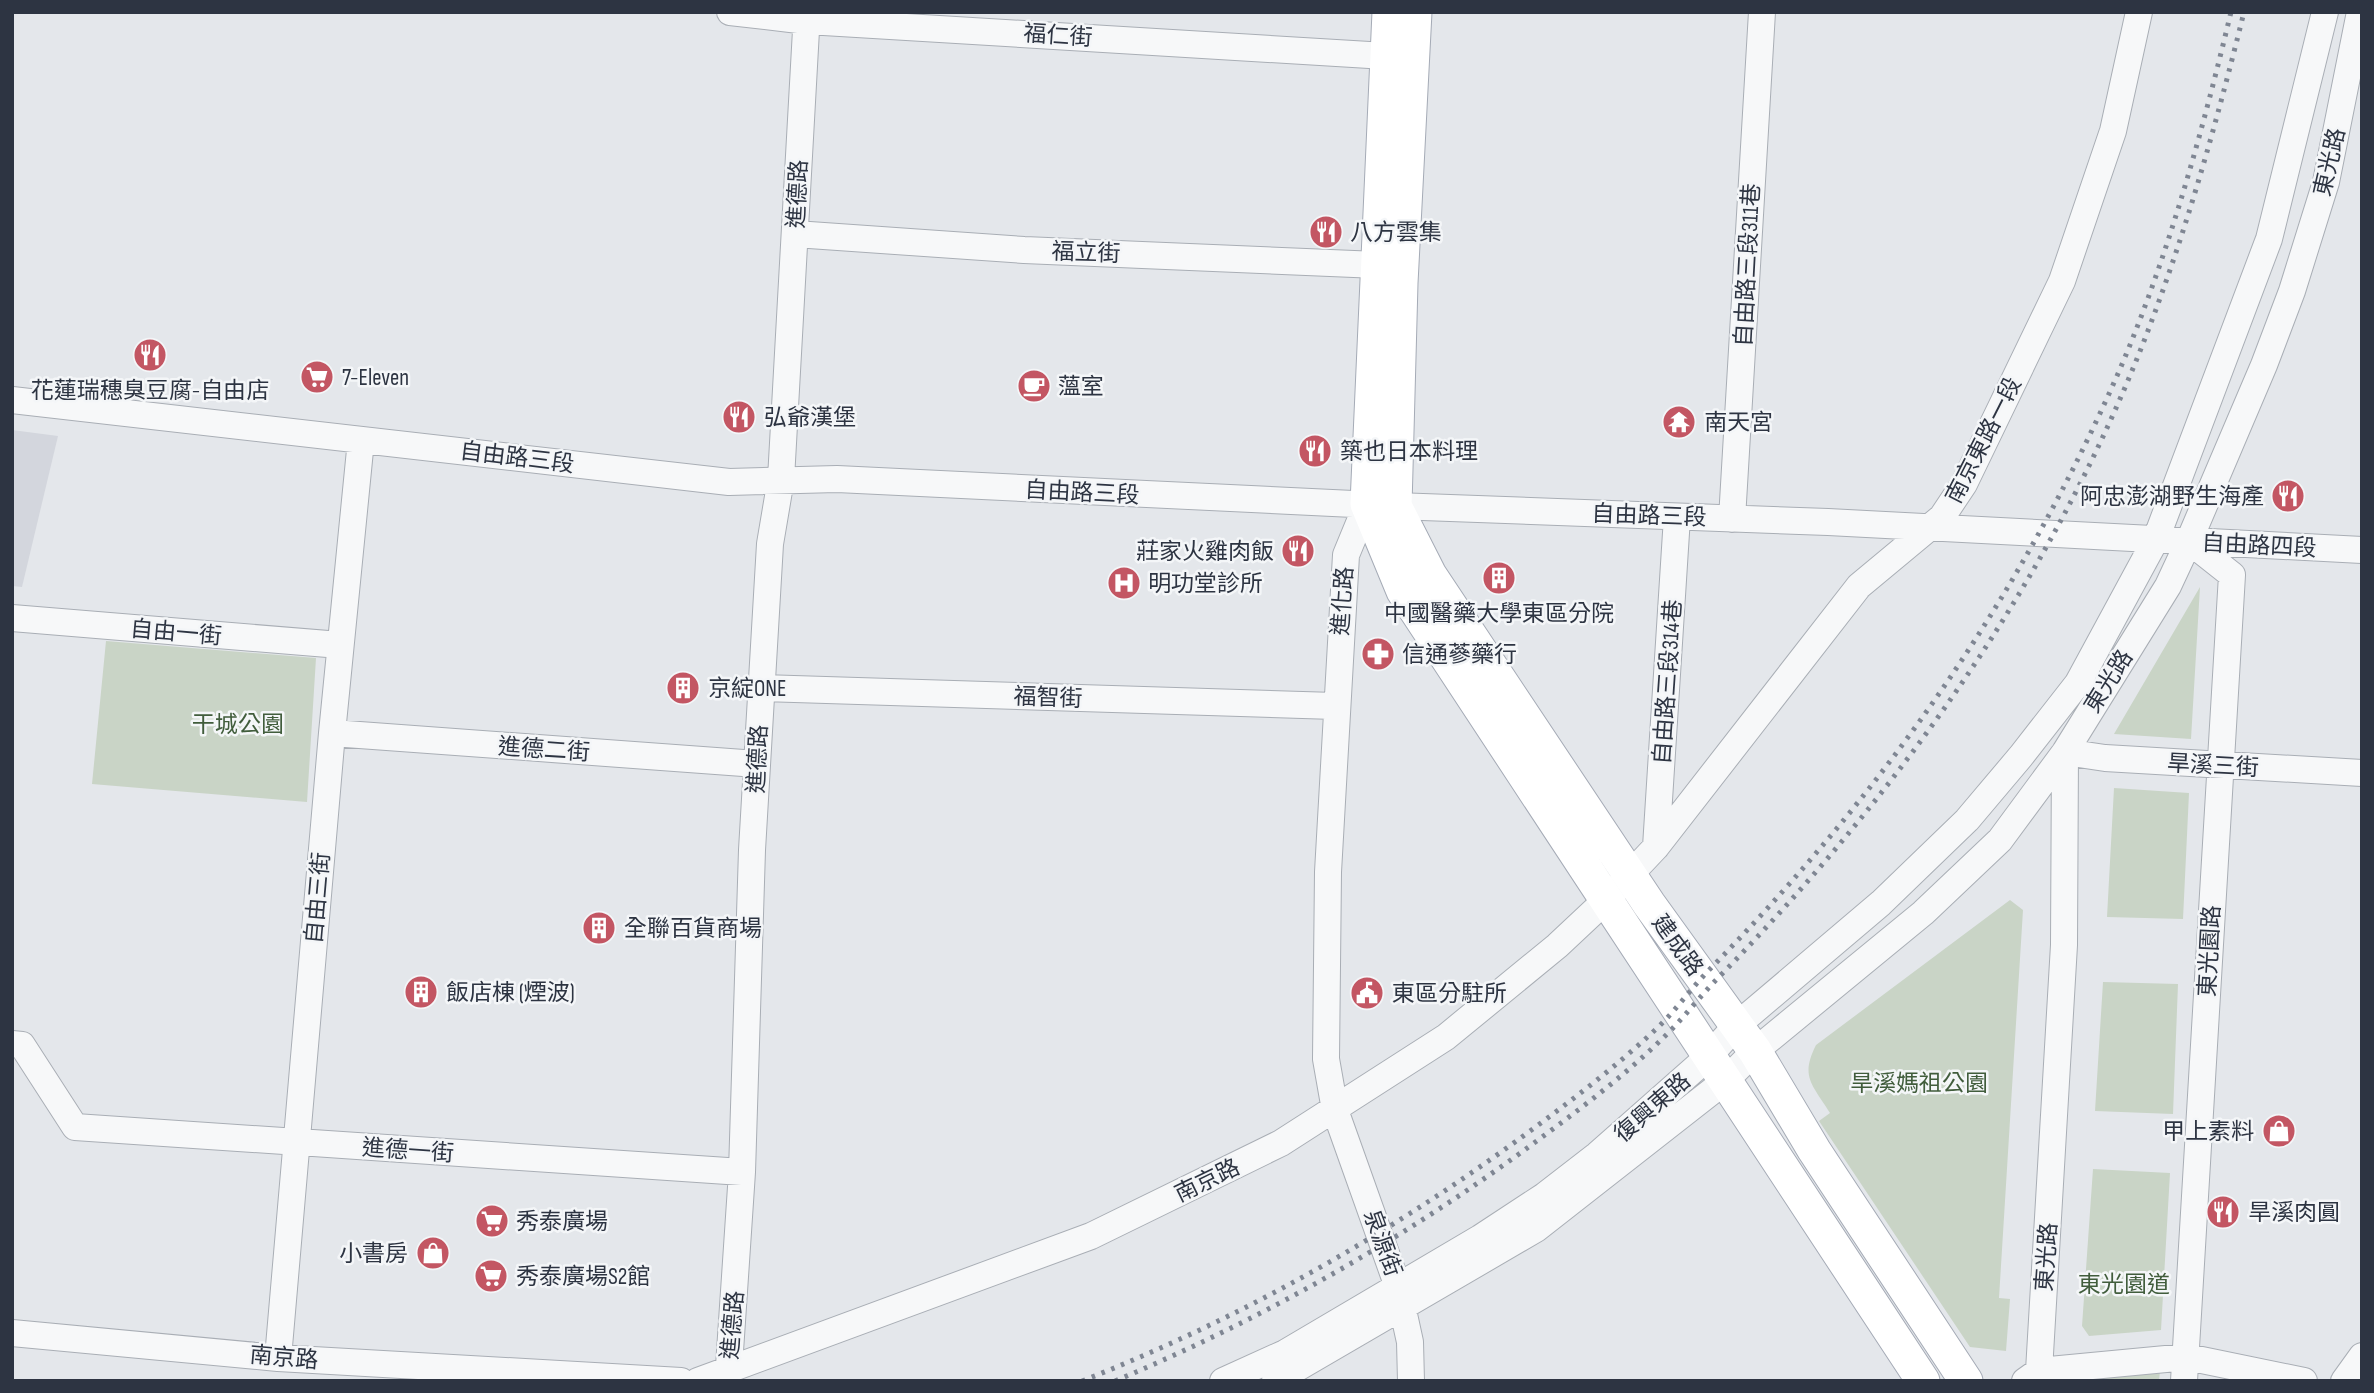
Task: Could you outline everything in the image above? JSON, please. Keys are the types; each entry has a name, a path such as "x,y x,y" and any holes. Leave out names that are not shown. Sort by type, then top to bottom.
{"main road":[{"name":"進化路","path":"1381,505 1378,265 1389,12"},
{"name":"進化路","path":"1381,505 1401,270 1415,12"},
{"name":"建成路","path":"1381,505 1430,575 1644,860 1746,1039 1814,1150 1966,1381"},
{"name":"建成路","path":"1381,505 1403,591 1547,805 1605,901 1791,1177 1923,1381"}],"street":[{"name":"福仁街","path":"730,12 1386,56"},
{"name":"自由路三段311巷","path":"1732,519 1762,12"},
{"name":"南京東路一段","path":"1644,860 1859,586 1925,528 1942,517 1964,484 2062,281 2113,131 2139,12"},
{"name":"東光路","path":"2021,756 2077,682 2156,539 2269,239 2325,12"},
{"name":"東光路","path":"2039,1377 2064,945 2065,752 2168,586 2264,366 2292,291 2326,182 2360,12"},
{"name":"進德路","path":"728,1375 742,1172 761,688 770,544 781,479 807,17"},
{"name":"福立街","path":"795,234 1024,250 1378,265"},
{"name":"自由路三段","path":"12,400 729,482 781,479 2156,539"},
{"name":"自由三街","path":"278,1358 360,440"},
{"name":"進化路","path":"1335,1110 1325,1036 1335,706 1346,555 1381,505"},
{"name":"自由路三段314巷","path":"1644,860 1677,517"},
{"name":"自由路四段","path":"2156,539 2362,551"},
{"name":"東光園路","path":"2186,1369 2232,575 2189,541"},
{"name":"自由一街","path":"12,618 340,645"},
{"name":"福智街","path":"761,688 1335,706"},
{"name":"進德二街","path":"332,733 757,764"},
{"name":"復興東路","path":"1746,1039 1923,913 1986,856 2065,752"},
{"name":"旱溪三街","path":"2065,752 2105,758 2362,773"},
{"name":"復興東路","path":"1275,1381 1400,1298 1716,1069 1967,820 2021,756"},
{"name":"南京路","path":"698,1381 728,1375 1091,1236 1270,1148 1335,1110 1446,1037 1557,946 1644,860"},
{"name":"進德一街","path":"12,1044 22,1045 75,1127 742,1172"},
{"name":"泉源街","path":"1335,1110 1400,1298 1410,1342 1411,1381"},
{"name":"復興東路","path":"1223,1381 1400,1298"},
{"name":"南京路","path":"12,1333 278,1358 681,1381"},
{"path":"2344,1381 2362,1356"},
{"path":"2039,1377 2186,1369 2304,1381"}],"shaded area":[{"path":"12,430 58,436 22,587 12,586"}],"green space":[{"path":"2200,587 2191,739 2114,734"},
{"name":"干城公園","path":"106,641 316,658 307,802 92,784"},
{"path":"2114,788 2189,793 2183,919 2107,917"},
{"name":"旱溪媽祖公園","path":"2010,900 2023,910 1999,1298 2010,1299 2006,1351 1970,1347 1819,1121 1830,1113 1813,1087 1809,1065 1816,1045"},
{"path":"2103,982 2178,984 2173,1114 2095,1111"},
{"name":"東光園道","path":"2093,1169 2170,1173 2161,1330 2089,1336 2082,1326"},
{"path":"2160,1371 2159,1381 2084,1381 2084,1377"}],"railway":[{"path":"1082,1381 1196,1332 1306,1275 1413,1212 1515,1142 1604,1074 1662,1024 1834,832 1891,761 1993,612 2081,453 2120,369 2154,282 2196,148 2231,12"},
{"path":"1115,1381 1221,1333 1374,1250 1471,1187 1556,1127 1629,1069 1670,1031 1844,839 1902,766 2007,614 2054,534 2096,451 2134,366 2182,235 2244,12"}],"place":[{"name":"八方雲集","path":"1326,232"},
{"name":"花蓮瑞穗臭豆腐-自由店","path":"150,355"},
{"name":"7-Eleven","path":"317,377"},
{"name":"薀室","path":"1034,386"},
{"name":"弘爺漢堡","path":"739,417"},
{"name":"南天宮","path":"1679,422"},
{"name":"築也日本料理","path":"1315,451"},
{"name":"阿忠澎湖野生海產","path":"2288,496"},
{"name":"莊家火雞肉飯","path":"1298,551"},
{"name":"中國醫藥大學東區分院","path":"1499,578"},
{"name":"明功堂診所","path":"1124,583"},
{"name":"信通蔘藥行","path":"1378,654"},
{"name":"京綻ONE","path":"683,688"},
{"name":"全聯百貨商場","path":"599,928"},
{"name":"飯店棟 (煙波)","path":"421,992"},
{"name":"東區分駐所","path":"1367,993"},
{"name":"甲上素料","path":"2279,1131"},
{"name":"旱溪肉圓","path":"2223,1212"},
{"name":"秀泰廣場","path":"492,1221"},
{"name":"小書房","path":"433,1253"},
{"name":"秀泰廣場S2館","path":"491,1276"}]}
